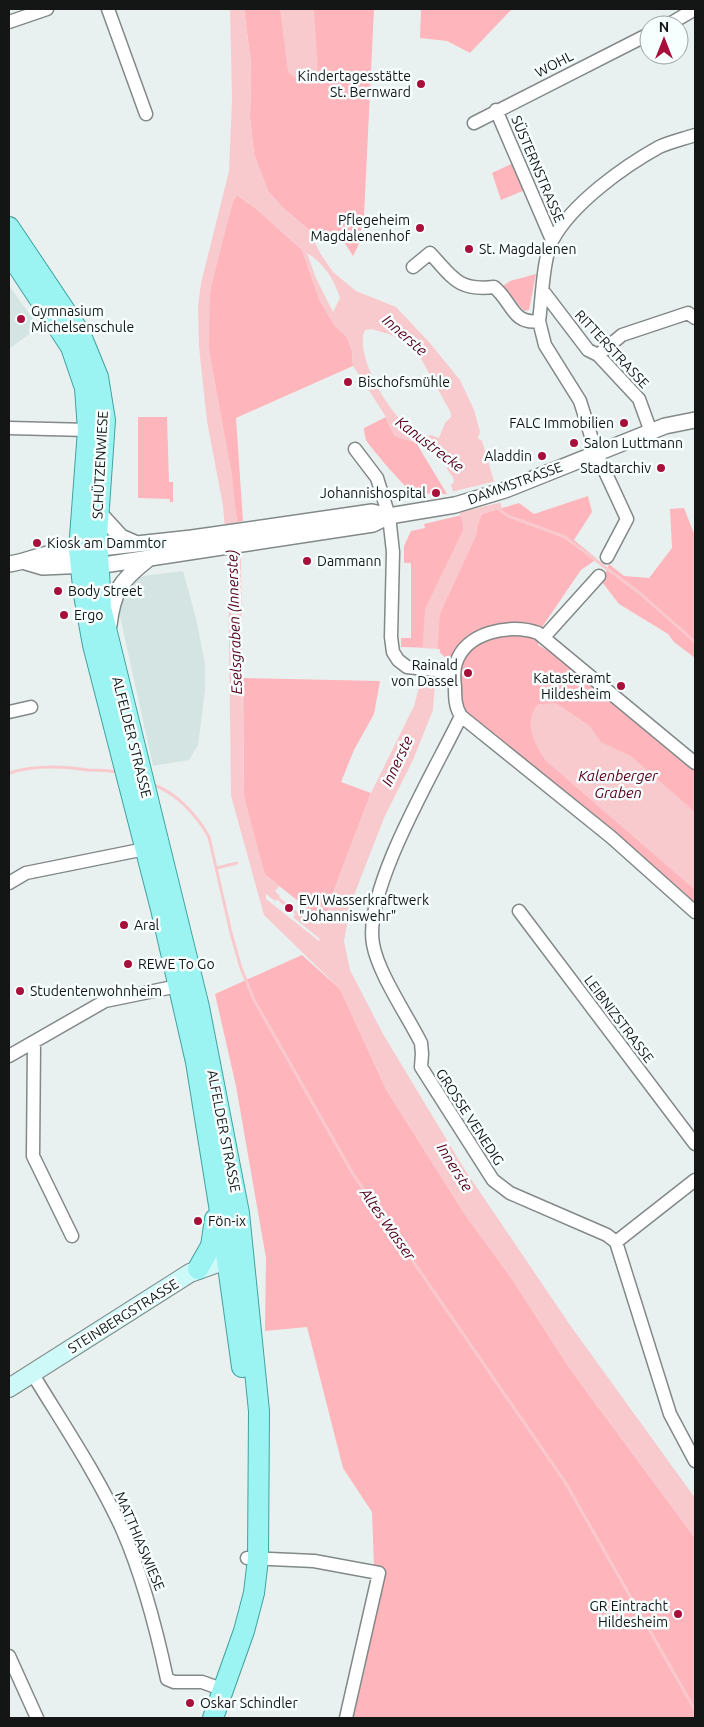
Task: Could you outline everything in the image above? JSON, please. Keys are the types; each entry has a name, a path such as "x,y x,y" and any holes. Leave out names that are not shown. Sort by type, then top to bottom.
{"main road":[{"name":"SCHÜTZENWIESE","path":"9,227 80,333 94,365 103,399 105,420 98,512 88,557"},
{"name":"SCHÜTZENWIESE","path":"9,253 71,347 85,388 88,430 88,557"},
{"name":"ALFELDER STRASSE","path":"88,557 107,637 134,777 145,849 199,1082 217,1195 235,1259 259,1411 252,1559 219,1688 214,1718"},
{"name":"ALFELDER STRASSE","path":"88,557 93,642 134,777 199,1007 239,1213 235,1259"},
{"path":"198,1269 214,1238 217,1195"},
{"name":"STEINBERGSTRASSE","path":"9,1388 198,1269 235,1259"},
{"name":"ALFELDER STRASSE","path":"201,1718 219,1688"}],"street":[{"path":"9,22 47,9"},
{"path":"108,9 146,114"},
{"name":"WOHL","path":"474,123 496,110 639,39"},
{"name":"SÜSTERNSTRASSE","path":"496,110 552,240"},
{"path":"608,557 627,519 596,452 580,401 545,345 539,322 552,240 588,198 623,169 661,146 695,135"},
{"path":"413,267 430,253 457,283 478,289 494,288 521,320 529,323 539,322"},
{"name":"RITTERSTRASSE","path":"543,292 588,350 598,355 639,399 651,432"},
{"path":"598,355 622,335 688,313 695,318"},
{"name":"DAMMSTRASSE","path":"211,543 246,537 373,524 388,516 455,505 500,492 596,452 651,432 695,420"},
{"path":"9,428 88,430"},
{"path":"355,449 377,478 388,516 393,552 392,648 398,660 410,668 450,671"},
{"path":"98,512 125,541 139,545"},
{"path":"88,557 148,559 211,543"},
{"path":"9,564 26,562 43,567 139,545 211,543"},
{"path":"107,637 111,605 117,589 131,572 148,559"},
{"path":"544,637 599,576"},
{"path":"695,763 544,637 526,630 496,631 486,634 464,648 450,671 456,706 461,716 610,837 695,912"},
{"path":"9,712 31,707"},
{"name":"GROSSE VENEDIG","path":"461,716 392,856 372,921 375,952 421,1043 421,1067 493,1180 510,1193 607,1235 616,1242"},
{"path":"9,883 26,873 145,849"},
{"name":"LEIBNIZSTRASSE","path":"519,911 695,1144"},
{"path":"9,1056 105,1001 178,986"},
{"path":"34,1042 33,1156 72,1236"},
{"path":"695,1180 616,1242 670,1414 695,1461"},
{"name":"MATTHIASWIESE","path":"32,1373 103,1491 122,1529 147,1596 167,1679 174,1682 202,1682 219,1688"},
{"path":"252,1559 314,1561 379,1573 346,1718"},
{"path":"9,1656 37,1718"}],"shaded area":[{"path":"244,9 374,9 364,216 358,246 353,256 344,242 325,232 309,230 282,207 268,191 254,154 250,117 251,64"},
{"path":"421,9 512,9 470,53 447,41 420,38"},
{"path":"513,163 525,190 501,200 492,173"},
{"path":"237,195 259,211 302,250 320,301 335,326 347,337 352,351 353,366 236,418 243,521 237,522 212,379 208,322 214,270 233,201"},
{"path":"536,274 529,310 524,311 503,286 510,281"},
{"name":"Gymnasium Michelsenschule","path":"9,286 39,327 9,349"},
{"path":"138,417 167,417 169,482 173,482 173,502 170,502 170,499 138,498"},
{"path":"386,417 393,431 399,437 415,441 447,494 412,492 366,440 364,428"},
{"path":"588,496 592,512 574,540 597,559 581,570 542,627 538,645 569,663 695,769 695,909 462,715 450,662 435,648 401,647 401,638 411,638 411,563 404,563 404,546 411,531 425,528 424,524 462,515 464,532 458,542 476,536 477,526 482,514 519,503 534,514"},
{"path":"684,508 695,536 695,658 674,642 668,634 619,604 602,582 609,564 624,576 649,578 672,548 670,509"},
{"path":"183,571 205,663 205,691 198,745 189,760 153,766 118,607 131,582 143,576"},
{"path":"243,678 380,681 374,714 354,750 341,782 371,793 331,898 323,926 305,912 306,907 265,875 244,796"},
{"path":"302,955 340,989 387,1091 466,1216 512,1279 570,1369 695,1538 695,1718 353,1718 366,1664 374,1567 372,1512 343,1468 307,1327 265,1331 266,1258 236,1086 215,994"}],"water":[{"path":"230,9 244,9 251,64 250,117 254,154 268,191 282,207 309,230 320,253 333,272 356,291 396,307 429,342 460,380 474,410 480,432 478,438 482,441 502,508 482,514 477,526 476,536 440,614 433,710 413,760 384,818 351,903 344,941 350,970 383,1034 465,1170 570,1325 695,1498 695,1538 570,1369 512,1279 466,1216 387,1091 340,989 264,915 231,796 228,561 223,506 207,421 199,347 198,307 201,283 229,171 232,98","holes":["237,195 259,211 302,250 320,301 335,326 347,337 352,351 353,366 386,417 394,436 431,448 441,457 453,477 454,482 451,485 464,528 425,609 420,684 414,706 371,793 331,898 323,926 312,921 299,911 293,917 320,939 319,941 266,899 266,894 275,901 280,896 275,891 279,887 275,881 265,875 244,796 241,563 232,475 209,349 210,292 233,201","307,253 328,272 335,285 340,298 333,312 316,278","371,329 389,334 414,346 451,413 451,417 445,423 439,438 420,434 408,427 383,396 373,378 366,359 363,343 365,330"]},
{"path":"280,9 314,9 318,71 312,79 298,80 288,72"},
{"name":"Kalenberger Graben","path":"556,703 590,726 601,742 631,756 695,812 695,890 546,761 534,740 531,718 538,704"}],"pier":[{"path":"496,481 502,502 458,513 451,492"},
{"path":"420,648 440,649 438,682 418,681"}],"waterway":[{"path":"497,508 508,516 565,537 642,595 695,642"},
{"path":"9,773 48,767 119,773"},
{"name":"Altes Wasser","path":"151,784 169,792 185,805 209,837 231,933 241,968 254,1000 353,1174 565,1482 695,1710"},
{"path":"217,868 237,863"},
{"name":"Eselsgraben (Innerste)","path":"275,896 300,916"}],"place":[{"name":"Kindertagesstätte St. Bernward","path":"421,84"},
{"name":"Pflegeheim Magdalenenhof","path":"420,228"},
{"name":"St. Magdalenen","path":"469,249"},
{"name":"Gymnasium Michelsenschule","path":"21,319"},
{"name":"Bischofsmühle","path":"348,382"},
{"name":"FALC Immobilien","path":"624,423"},
{"name":"Salon Luttmann","path":"574,443"},
{"name":"Aladdin","path":"542,456"},
{"name":"Stadtarchiv","path":"661,468"},
{"name":"Johannishospital","path":"436,493"},
{"name":"Kiosk am Dammtor","path":"37,543"},
{"name":"Dammann","path":"307,561"},
{"name":"Body Street","path":"58,591"},
{"name":"Ergo","path":"64,615"},
{"name":"Rainald von Dassel","path":"468,673"},
{"name":"Katasteramt Hildesheim","path":"621,686"},
{"name":"EVI Wasserkraftwerk \"Johanniswehr\"","path":"289,908"},
{"name":"Aral","path":"124,925"},
{"name":"REWE To Go","path":"128,964"},
{"name":"Studentenwohnheim","path":"20,991"},
{"name":"Fön-ix","path":"198,1221"},
{"name":"GR Eintracht Hildesheim","path":"678,1614"},
{"name":"Oskar Schindler","path":"190,1703"}],"water label":[{"name":"Innerste","path":"405,335"},
{"name":"Kanustrecke","path":"430,444"},
{"name":"Innerste","path":"397,761"},
{"name":"Innerste","path":"455,1167"}]}
